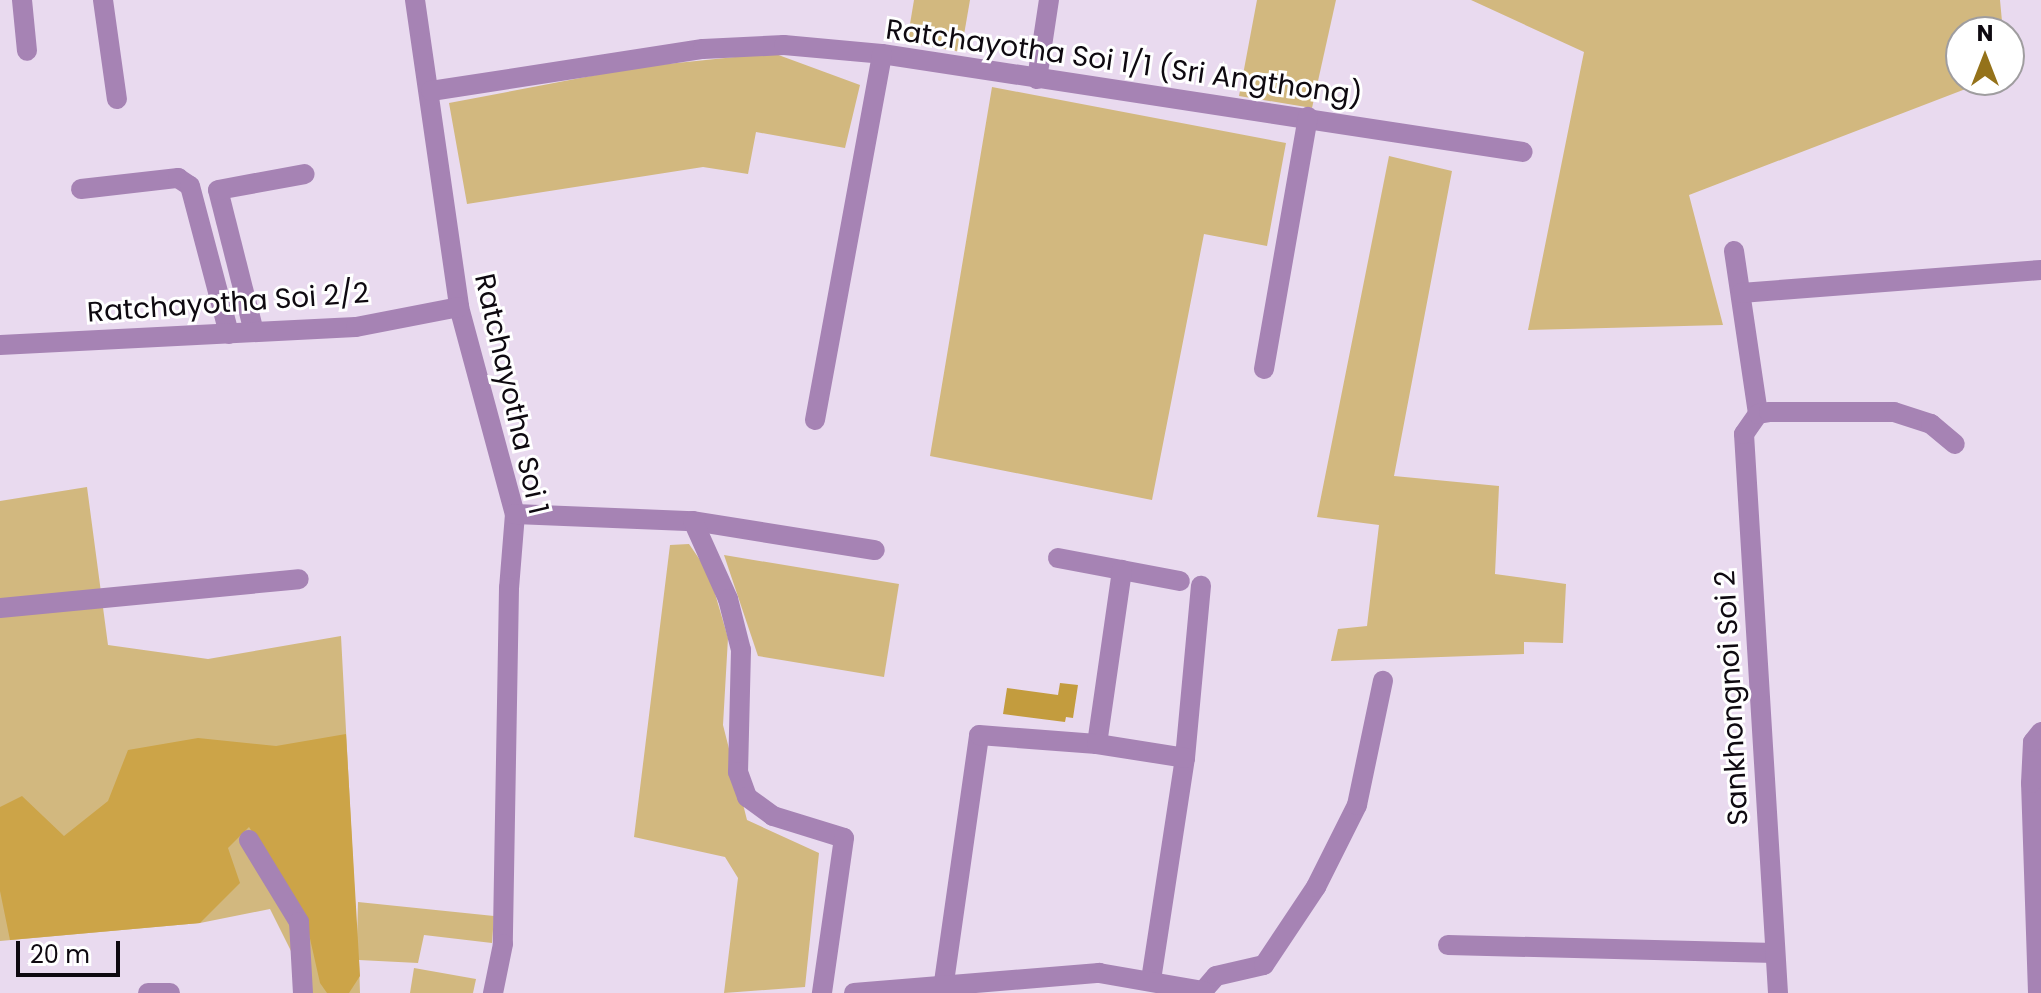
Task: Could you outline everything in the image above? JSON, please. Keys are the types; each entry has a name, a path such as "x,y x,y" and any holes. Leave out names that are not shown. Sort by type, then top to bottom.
{"street":[{"path":"22,0 27,51"},
{"path":"103,0 117,99"},
{"name":"Ratchayotha Soi 1","path":"415,0 431,91 459,307 515,514 509,588 503,944 493,993"},
{"path":"1037,79 1049,0"},
{"name":"Ratchayotha Soi 1/1 (Sri Angthong)","path":"431,91 703,49 784,45 882,54 1523,152"},
{"path":"815,420 882,54"},
{"path":"1264,369 1308,117"},
{"path":"254,332 218,190 305,174"},
{"path":"81,189 178,178 190,186 229,334"},
{"path":"1734,251 1764,413 1894,412 1931,424 1955,444"},
{"path":"1741,293 2041,270"},
{"name":"Ratchayotha Soi 2/2","path":"0,345 356,327 459,307"},
{"name":"Sankhongnoi Soi 2","path":"1764,413 1744,434 1778,993"},
{"path":"515,514 693,521 875,550"},
{"path":"693,521 728,599 741,650 738,772 747,797 773,816 844,838 822,993"},
{"path":"1058,558 1180,581"},
{"path":"1097,744 1122,570"},
{"path":"0,608 299,579"},
{"path":"1151,980 1185,758 1201,586"},
{"path":"854,993 944,982 1099,973 1151,980 1203,992 1216,976 1264,965 1316,887 1357,805 1383,681"},
{"path":"2038,993 2031,783 2033,742 2041,732"},
{"path":"944,982 979,735 1097,744 1185,758"},
{"path":"249,840 299,922 303,993"},
{"path":"1448,945 1775,953"},
{"path":"148,993 170,993"}],"shaded area":[{"path":"914,0 970,0 961,52 907,42"},
{"path":"1257,0 1336,0 1312,108 1239,96"},
{"path":"1471,0 2000,0 2002,16 1945,16 1947,96 1689,195 1723,325 1528,330 1584,52"},
{"path":"773,53 860,85 845,148 756,132 748,174 703,167 467,204 449,103 638,67"},
{"path":"992,87 1286,143 1267,246 1204,234 1152,500 930,456"},
{"path":"1389,156 1452,171 1394,476 1499,486 1495,574 1566,584 1563,643 1524,642 1524,654 1331,661 1338,629 1367,626 1379,525 1317,517"},
{"path":"87,487 108,645 208,659 341,636 357,938 358,902 494,916 492,943 424,935 418,963 359,960 360,993 312,993 270,909 200,923 0,941 0,501"},
{"path":"689,544 709,573 728,638 723,725 747,820 819,853 805,987 724,993 738,878 725,857 634,837 670,545"},
{"path":"724,555 899,584 884,677 758,656"},
{"path":"1060,683 1078,685 1073,718 1066,717 1065,722 1003,714 1007,688 1058,695"},
{"path":"346,734 360,976 349,993 327,993 320,983 304,912 249,827 228,848 240,883 200,923 10,940 0,891 0,807 22,796 64,836 108,801 128,750 198,738 276,746"},
{"path":"414,968 476,979 473,993 410,993"}]}
